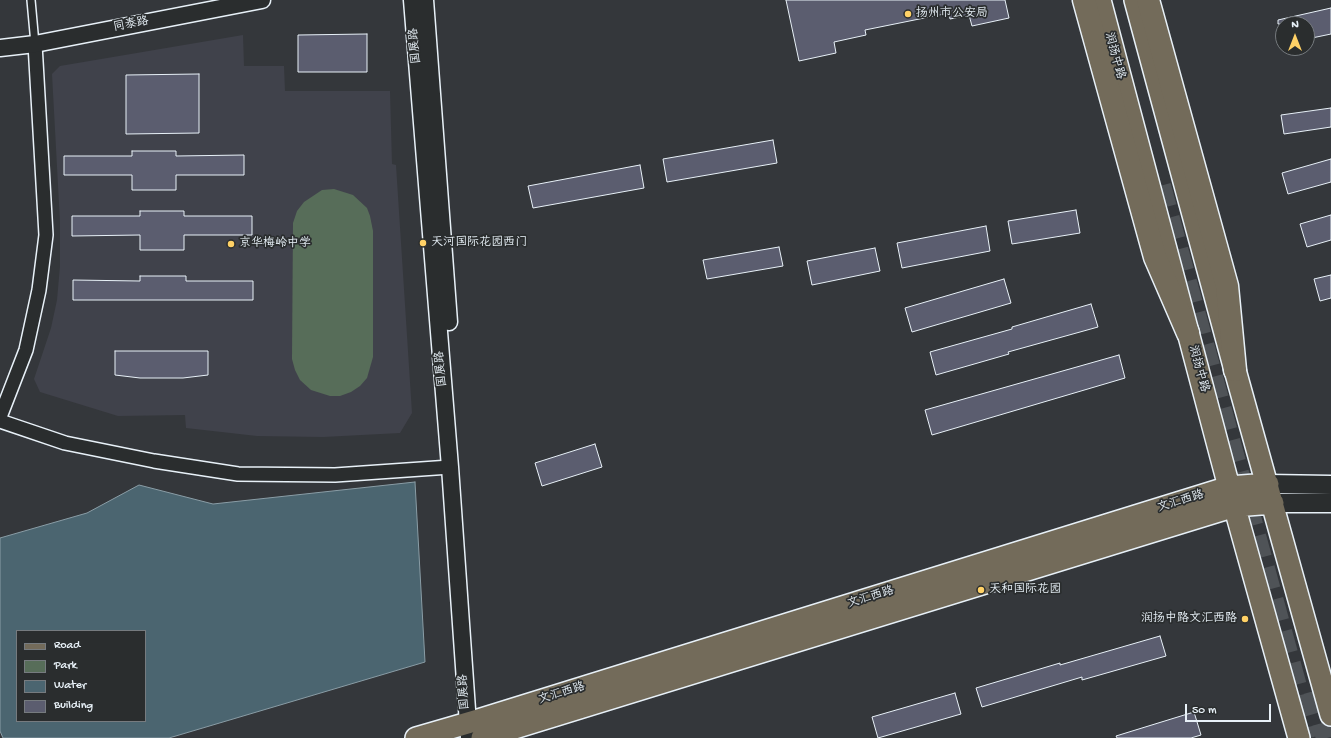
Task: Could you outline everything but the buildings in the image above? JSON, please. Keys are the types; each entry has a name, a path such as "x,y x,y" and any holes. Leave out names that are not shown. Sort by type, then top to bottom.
{"highway":[{"path":"1084,0 1155,257 1188,333"},
{"path":"1148,0 1227,286 1235,370"}],"main road":[{"name":"润扬中路","path":"1100,0 1232,497 1299,738"},
{"path":"1135,0 1235,370 1331,715"},
{"name":"文汇西路","path":"416,738 475,731 1232,497 1331,484"},
{"name":"文汇西路","path":"1270,493 1331,503"}],"street":[{"name":"同泰路","path":"0,48 35,44 262,0"},
{"name":"国展路","path":"412,0 450,467 475,731"},
{"name":"国展路","path":"425,0 475,731"},
{"path":"0,417 26,350 39,290 46,235 35,44"},
{"path":"0,421 65,443 154,461 238,474 335,475 450,467"}],"lane":[{"path":"31,0 35,44"}],"shaded area":[{"name":"京华梅岭中学","path":"243,35 244,66 284,66 285,91 390,91 392,164 396,165 412,413 400,433 323,437 257,436 186,428 185,415 118,416 40,392 34,379 51,328 57,300 60,266 60,222 52,74 60,66"}],"green space":[{"path":"334,189 353,195 367,208 373,231 373,357 367,378 360,386 351,392 340,396 330,396 311,390 300,380 292,359 293,223 297,211 304,202 322,190"}],"water":[{"path":"415,482 425,662 169,738 3,738 0,731 0,538 87,513 139,485 213,504"}],"tunnel":[{"path":"1160,186 1310,738"},
{"path":"1314,691 1327,738"}],"place":[{"name":"扬州市公安局","path":"908,14"},
{"name":"天河国际花园西门","path":"423,243"},
{"name":"京华梅岭中学","path":"231,244"},
{"name":"天和国际花园","path":"981,590"},
{"name":"润扬中路文汇西路","path":"1245,619"}]}
